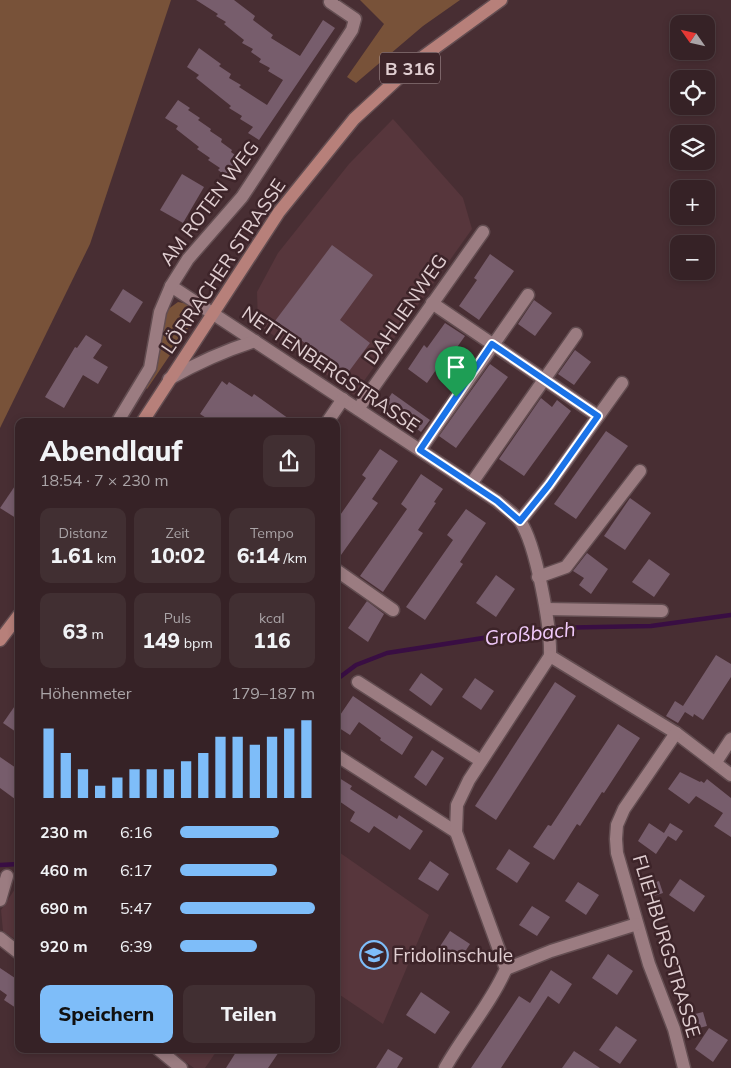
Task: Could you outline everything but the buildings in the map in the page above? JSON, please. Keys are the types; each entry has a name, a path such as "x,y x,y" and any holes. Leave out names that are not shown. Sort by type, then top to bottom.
{"main road":[{"name":"LÖRRACHER STRASSE","path":"145,418 278,212 354,119 417,61 501,0"},
{"path":"0,640 15,620"}],"street":[{"name":"AM ROTEN WEG","path":"120,418 150,368 160,312 171,286 188,259 242,197 352,30 355,19 331,1"},
{"name":"DAHLIENWEG","path":"358,409 483,232"},
{"name":"NETTENBERGSTRASSE","path":"171,286 497,501 520,521 530,542 538,577 546,614 550,656"},
{"path":"420,450 492,344 528,295"},
{"path":"432,303 598,416"},
{"path":"471,484 543,378 576,334"},
{"path":"169,379 210,357 255,341"},
{"path":"520,521 549,485 622,383"},
{"path":"330,418 344,399"},
{"path":"538,577 566,567 640,471"},
{"path":"340,573 393,610"},
{"path":"546,614 662,611"},
{"path":"506,969 456,832 457,805 469,780 550,656 676,733 731,775"},
{"path":"358,682 481,761"},
{"name":"FLIEHBURGSTRASSE","path":"676,733 624,810 617,825 616,839 617,853 649,964 674,1029 684,1068"},
{"path":"716,762 731,739"},
{"path":"340,758 456,832"},
{"path":"0,900 8,876"},
{"path":"445,1068 459,1044 495,993 506,969 552,951 638,924"},
{"path":"0,938 15,950"},
{"path":"163,1053 182,1068"}],"shaded area":[{"path":"0,0 171,0 90,244 0,428"},
{"path":"360,0 460,0 423,26 356,83 347,77 384,24"},
{"path":"393,119 463,198 472,229 354,395 258,324 257,292 278,253 349,164"},
{"path":"178,302 188,304 193,311 193,321 147,389 145,387 156,368 167,310"},
{"name":"Fridolinschule","path":"340,853 429,915 383,1024 340,995"},
{"path":"15,889 15,939 3,931 1,910"},
{"path":"173,1053 215,1053 205,1068 194,1068"}],"waterway":[{"name":"Großbach","path":"340,677 356,665 387,653 548,628 651,626 731,615"},
{"name":"Großbach","path":"0,865 15,864"}],"place":[{"name":"Fridolinschule","path":"374,955"}],"route":[{"path":"492,344 598,416 549,485 520,521 497,501 420,450 456,397 492,344"}]}
